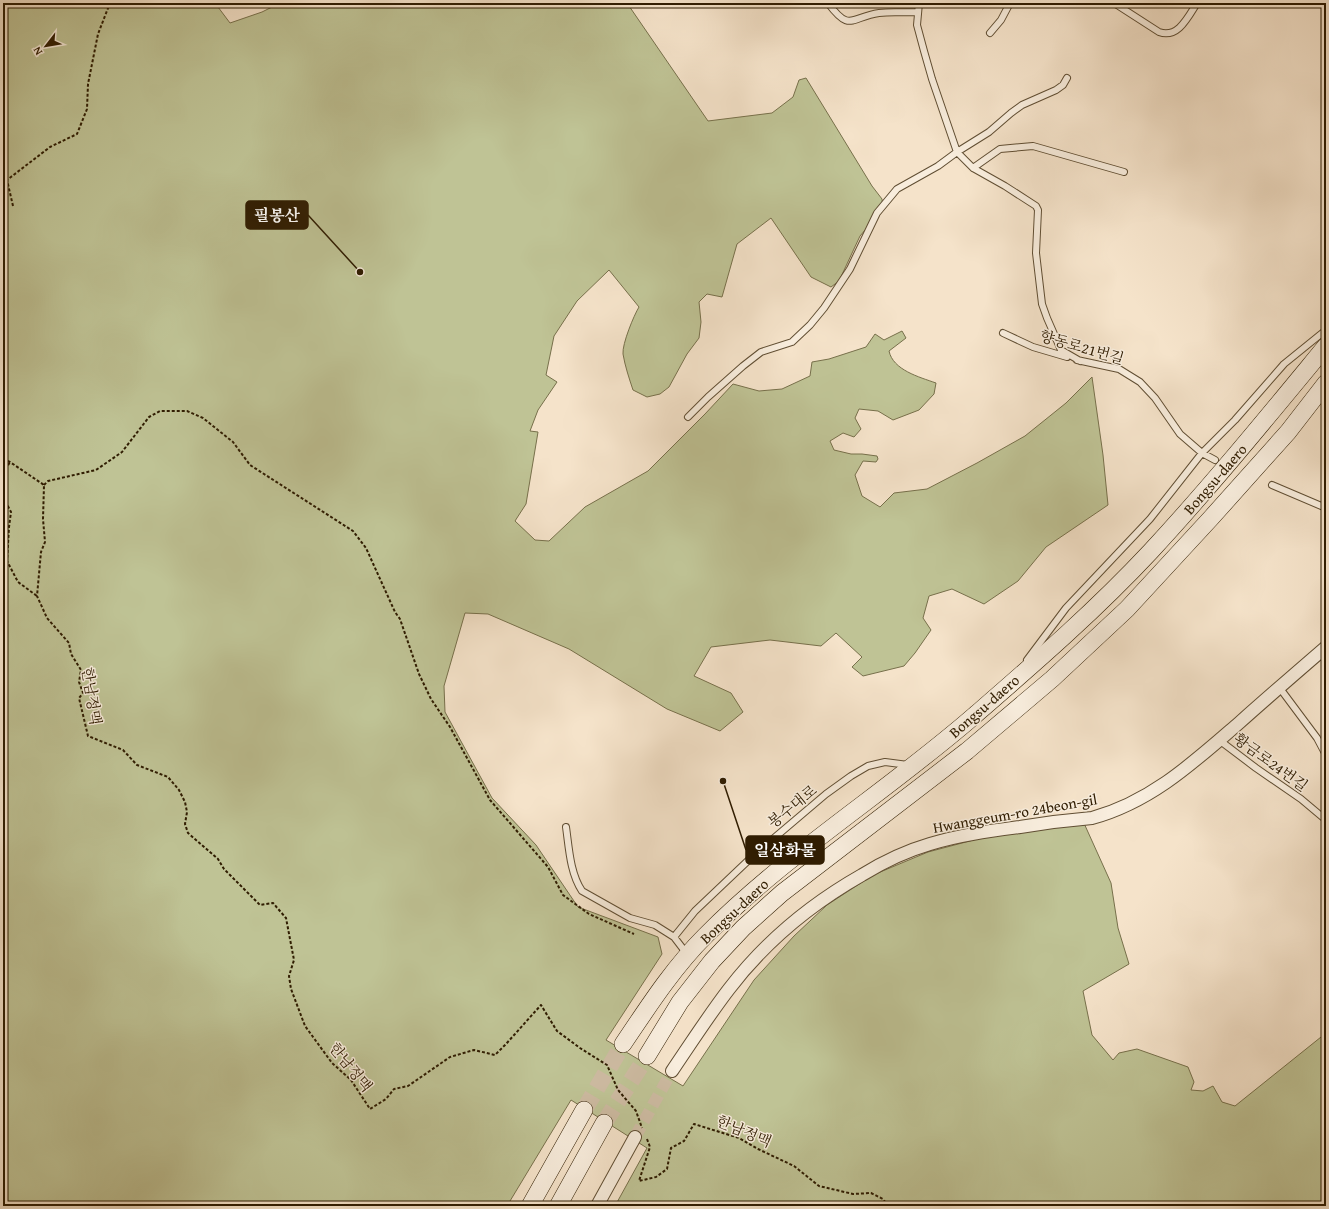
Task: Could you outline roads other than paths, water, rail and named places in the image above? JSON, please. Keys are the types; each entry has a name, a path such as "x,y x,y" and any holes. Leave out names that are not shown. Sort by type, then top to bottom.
{"main road":[{"name":"Bongsu-daero","path":"623,1044 671,976 688,955 705,936 748,895 960,728 1084,618 1150,552 1224,469 1326,346"},
{"name":"Bongsu-daero","path":"646,1056 680,1002 712,961 743,928 782,893 967,751 1052,678 1127,609 1288,432 1326,383"},
{"path":"530,1206 584,1110"},
{"path":"558,1206 604,1123"}],"street":[{"name":"Hwanggeum-ro 24beon-gil","path":"672,1071 714,1008 767,946 807,911 846,884 881,864 909,851 930,844 993,830 1092,818 1118,809 1154,792 1219,740 1326,647"},
{"path":"597,1206 635,1137"}],"lane":[{"path":"828,3 839,17 849,21 857,21 877,14 897,11 917,12"},
{"path":"919,3 917,25 932,79 957,152 973,168 1036,206 1038,210 1036,253 1042,304 1061,350 1080,361"},
{"path":"990,32 1001,20 1010,3"},
{"path":"1114,3 1159,32 1165,34 1179,30 1197,3"},
{"path":"688,417 743,366 762,352 792,342 824,308 850,268 877,213 897,189 938,166 989,132 1022,105 1056,90 1063,85 1067,78"},
{"path":"973,168 1000,149 1033,146 1124,172"},
{"path":"1005,689 1066,608 1150,519 1202,453 1235,420 1284,364 1326,330"},
{"name":"향동로21번길","path":"1003,333 1033,347 1080,361 1119,369 1140,382 1155,398 1180,434 1202,453 1215,460"},
{"path":"1272,485 1326,508"},
{"path":"1279,687 1326,754"},
{"name":"황금로24번길","path":"1219,740 1301,799 1326,820"},
{"name":"봉수대로","path":"674,938 695,911 754,855 826,794 868,766 884,762 912,766"},
{"path":"566,827 573,868 577,884 582,891 630,918 655,925 674,938 688,955"}],"tunnel":[{"path":"584,1110 623,1044"},
{"path":"604,1123 647,1056"},
{"path":"635,1137 672,1071"}],"place":[{"name":"필봉산","path":"360,272"},
{"name":"일삼화물","path":"723,781"}]}
